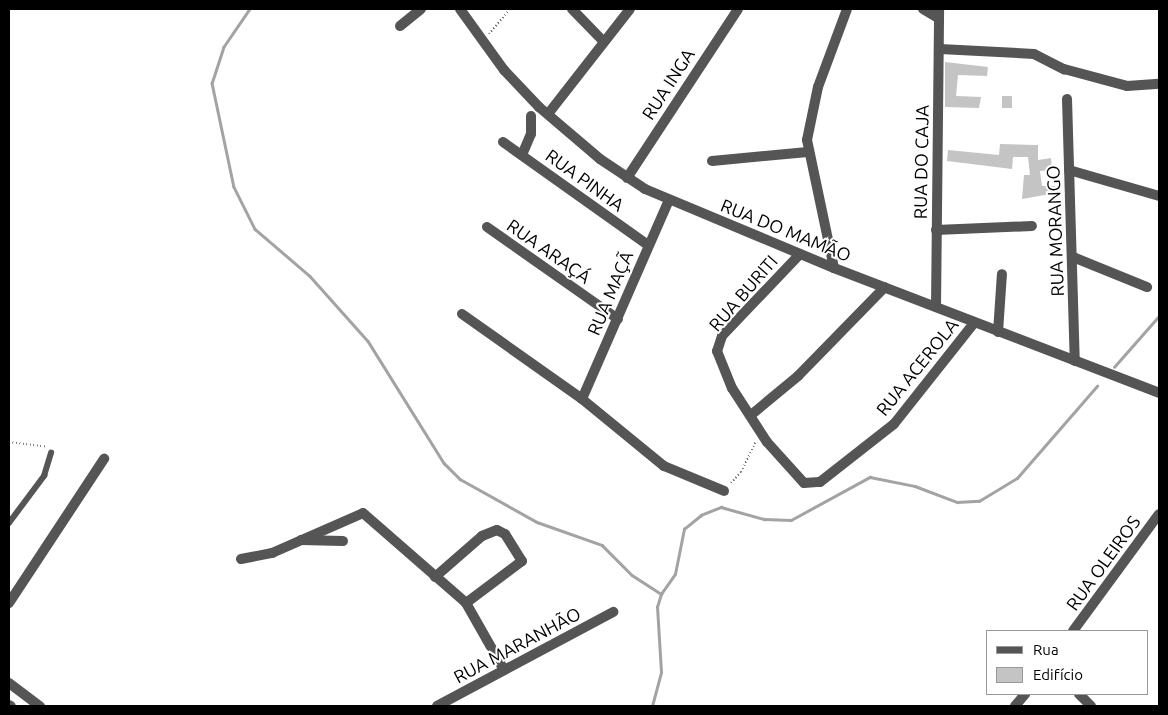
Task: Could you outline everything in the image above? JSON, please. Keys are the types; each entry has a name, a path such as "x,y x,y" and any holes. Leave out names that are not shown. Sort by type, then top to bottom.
{"street":[{"path":"400,26 421,9"},
{"name":"RUA DO MAMÃO","path":"460,9 483,42 522,91 627,178 669,200 834,268 1159,393"},
{"path":"572,9 602,40"},
{"path":"548,114 602,40 630,9"},
{"name":"RUA INGA","path":"627,178 738,9"},
{"path":"834,268 808,152 813,104 847,9"},
{"path":"923,9 938,13"},
{"name":"RUA DO CAJA","path":"936,307 940,49 938,13"},
{"path":"940,49 1034,54 1064,69 1127,86 1159,84"},
{"name":"RUA MORANGO","path":"1067,99 1075,360"},
{"path":"522,155 531,134 531,116"},
{"name":"RUA PINHA","path":"503,142 648,245"},
{"path":"712,161 808,152"},
{"path":"1069,170 1159,196"},
{"name":"RUA MAÇÃ","path":"582,399 669,200"},
{"path":"936,230 1032,226"},
{"name":"RUA ARAÇÁ","path":"487,227 618,319"},
{"name":"RUA BURITI","path":"751,416 732,388 718,357 722,336 800,254"},
{"path":"1073,257 1147,287"},
{"path":"998,332 1002,274"},
{"path":"751,416 798,376 886,287"},
{"path":"462,314 582,399 664,466 724,491"},
{"name":"RUA ACEROLA","path":"751,416 799,479 813,485 906,412 974,322"},
{"path":"9,603 104,459"},
{"path":"241,559 272,554 363,513 466,603 504,670"},
{"name":"RUA OLEIROS","path":"1074,630 1159,514"},
{"path":"435,577 482,536 497,530 505,534 522,561 466,603"},
{"path":"300,540 343,541"},
{"name":"RUA MARANHÃO","path":"437,706 613,612"},
{"path":"9,682 40,706"},
{"path":"1015,706 1024,695"},
{"path":"1080,695 1091,706"}],"lane":[{"path":"9,523 44,476 51,453"}],"path":[{"path":"483,42 510,9"},
{"path":"724,491 741,472 756,441"},
{"path":"9,442 36,443 48,447 51,453"}],"building":[{"path":"945,62 988,67 987,76 958,75 956,96 981,97 979,108 945,107"},
{"path":"1002,96 1012,96 1012,108 1002,108"},
{"path":"1000,144 1038,145 1038,160 1051,158 1052,170 1040,171 1042,186 1055,186 1056,193 1022,199 1024,175 1030,175 1028,157 1013,157 1012,169 947,161 948,150 999,155"}],"waterway":[{"path":"250,9 224,47 212,83 234,187 255,229 310,276 368,341 444,463 460,479 537,522 602,545 632,575 661,594"},
{"path":"1114,367 1159,316"},
{"path":"652,706 661,672 657,607 661,594 675,574 684,529 701,515 721,507 764,519 791,520 870,477 915,486 957,502 979,501 1017,478 1097,386"}]}
